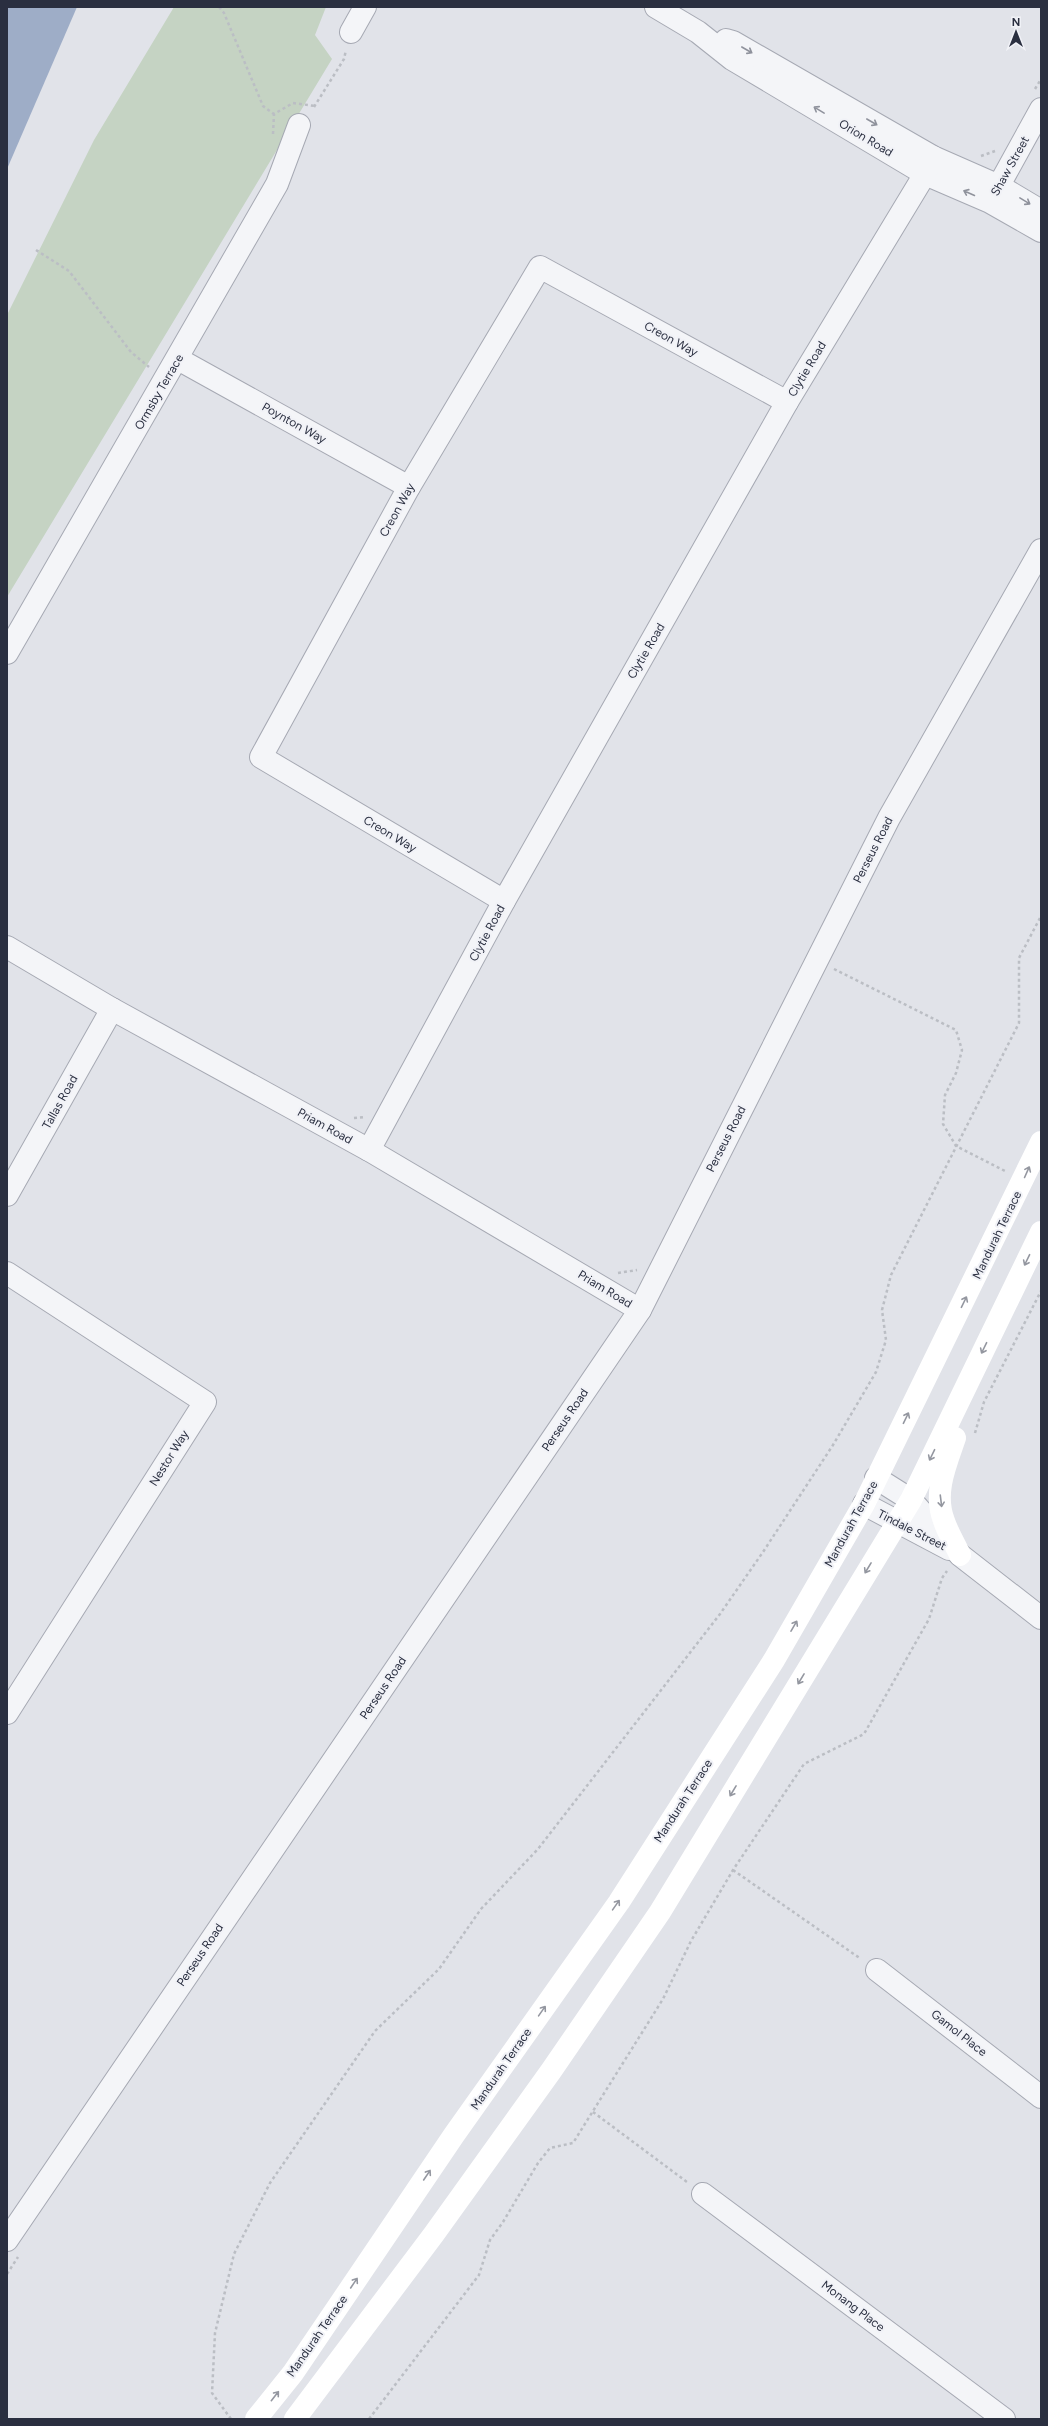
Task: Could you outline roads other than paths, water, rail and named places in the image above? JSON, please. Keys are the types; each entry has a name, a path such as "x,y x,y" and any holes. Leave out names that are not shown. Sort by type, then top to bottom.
{"main road":[{"name":"Mandurah Terrace","path":"256,2419 293,2373 454,2135 619,1902 774,1660 864,1504 1024,1180 1041,1142"},
{"path":"295,2419 443,2222 551,2071 660,1912 896,1522 911,1500 1041,1232"},
{"path":"960,1555 943,1520 940,1488 945,1462 955,1438 961,1395"}],"street":[{"path":"351,32 365,7"},
{"name":"Orion Road","path":"656,7 698,32 732,58 929,165 994,194 1041,211"},
{"name":"Shaw Street","path":"994,194 1037,100"},
{"name":"Ormsby Terrace","path":"7,653 178,359 277,184 299,125"},
{"name":"Clytie Road","path":"369,1150 504,901 787,402 929,165"},
{"name":"Orion Road","path":"994,194 1041,231"},
{"name":"Creon Way","path":"504,901 261,757 410,487 540,267 787,402"},
{"name":"Poynton Way","path":"178,359 410,487"},
{"name":"Perseus Road","path":"7,2240 640,1310 889,818 1041,550"},
{"name":"Priam Road","path":"7,947 112,1009 369,1150 640,1310"},
{"name":"Tallas Road","path":"7,1195 112,1009"},
{"name":"Nestor Way","path":"7,1273 205,1402 7,1713"},
{"name":"Tindale Street","path":"876,1478 911,1500 960,1555 1041,1618"},
{"name":"Tindale Street","path":"864,1504 960,1555"},
{"name":"Gamol Place","path":"877,1970 1041,2097"},
{"name":"Monang Place","path":"703,2194 1004,2419"}],"water":[{"path":"7,7 77,7 7,169"}]}
